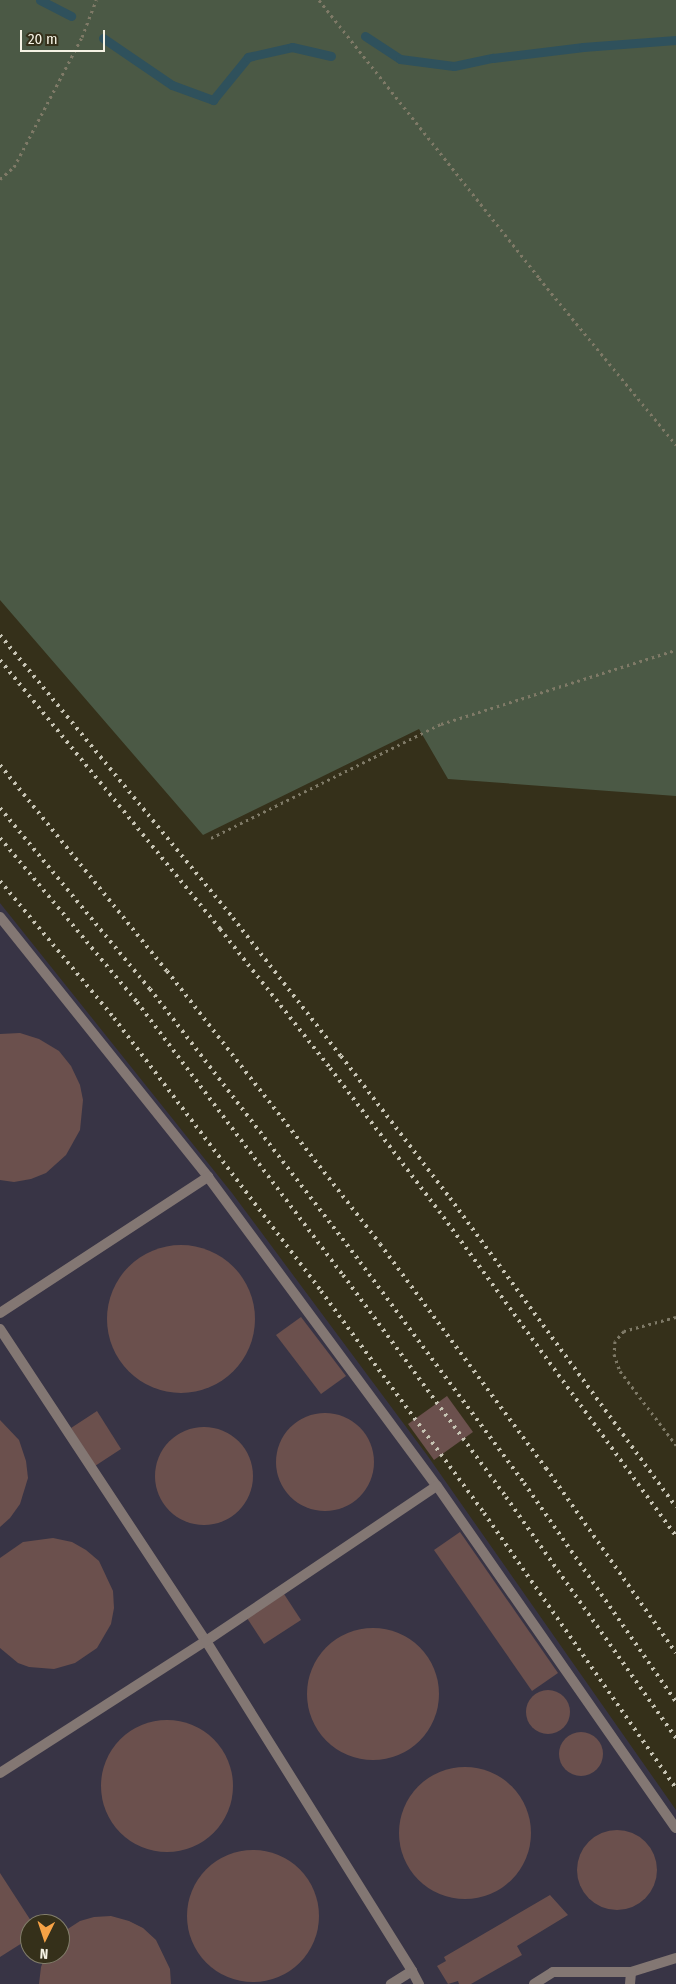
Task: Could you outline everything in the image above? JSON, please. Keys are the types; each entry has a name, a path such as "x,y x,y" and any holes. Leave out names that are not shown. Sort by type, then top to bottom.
{"lane":[{"path":"0,917 208,1177 437,1486 676,1828"},
{"path":"0,1313 208,1177"},
{"path":"0,1330 206,1642 420,1984"},
{"path":"0,1773 206,1642 437,1486"},
{"path":"534,1984 553,1972 631,1972 676,1958"},
{"path":"391,1984 412,1971"},
{"path":"630,1984 631,1972"}],"path":[{"path":"0,179 14,167 82,37 96,0"},
{"path":"319,0 539,278 676,445"},
{"path":"211,838 441,724 676,650"},
{"path":"676,1317 624,1331 615,1341 614,1354 620,1371 676,1445"}],"shaded area":[{"path":"0,903 232,1193 427,1455 676,1810 676,1984 0,1984"}],"green space":[{"path":"0,0 676,0 676,796 448,779 419,729 203,835 0,600"}],"building":[{"path":"20,1033 39,1039 59,1051 71,1066 80,1085 83,1100 80,1130 66,1155 46,1173 31,1179 14,1182 0,1180 0,1034"},
{"path":"181,1245 209,1250 234,1266 250,1291 255,1319 250,1347 234,1372 209,1388 181,1393 153,1388 128,1372 112,1347 107,1319 112,1291 128,1266 153,1250"},
{"path":"301,1317 346,1376 321,1394 276,1335"},
{"path":"447,1396 473,1432 434,1460 408,1424"},
{"path":"97,1411 121,1449 95,1466 71,1428"},
{"path":"325,1413 344,1417 360,1427 370,1443 374,1462 370,1481 360,1497 344,1507 325,1511 306,1507 290,1497 280,1481 276,1462 280,1443 290,1427 306,1417"},
{"path":"0,1420 19,1440 26,1461 28,1478 20,1504 10,1518 0,1527"},
{"path":"204,1427 223,1431 239,1441 249,1457 253,1476 249,1495 239,1511 223,1521 204,1525 185,1521 169,1511 159,1495 155,1476 159,1457 169,1441 185,1431"},
{"path":"460,1532 558,1673 532,1691 434,1550"},
{"path":"53,1538 72,1542 86,1550 99,1561 113,1591 114,1608 111,1624 97,1648 75,1663 54,1669 29,1667 18,1663 0,1648 0,1558 23,1542"},
{"path":"284,1594 301,1620 264,1644 247,1618"},
{"path":"373,1628 398,1633 409,1639 419,1648 428,1658 434,1669 439,1694 434,1719 428,1730 419,1740 409,1749 398,1755 373,1760 348,1755 337,1749 327,1740 318,1730 312,1719 307,1694 312,1669 318,1658 327,1648 337,1639 348,1633"},
{"path":"552,1690 564,1696 569,1703 569,1721 564,1728 557,1733 544,1734 536,1731 529,1724 526,1708 529,1700 536,1693"},
{"path":"167,1720 192,1725 203,1731 213,1740 222,1750 228,1761 233,1786 228,1811 222,1822 213,1832 203,1841 192,1847 167,1852 142,1847 131,1841 121,1832 112,1822 106,1811 101,1786 106,1761 112,1750 121,1740 131,1731 142,1725"},
{"path":"585,1732 597,1738 602,1745 602,1763 597,1770 590,1775 577,1776 569,1773 562,1766 559,1750 562,1742 569,1735"},
{"path":"465,1767 490,1772 501,1778 511,1787 520,1797 526,1808 531,1833 526,1858 520,1869 511,1879 501,1888 490,1894 465,1899 440,1894 429,1888 419,1879 410,1869 404,1858 399,1833 404,1808 410,1797 419,1787 429,1778 440,1772"},
{"path":"609,1830 625,1830 646,1841 657,1862 657,1878 646,1899 625,1910 609,1910 595,1904 583,1892 577,1878 577,1862 583,1848 595,1836"},
{"path":"253,1850 266,1851 278,1855 300,1869 314,1891 318,1903 318,1929 314,1941 300,1963 278,1977 266,1981 253,1982 240,1981 228,1977 206,1963 192,1941 188,1929 187,1916 188,1903 192,1891 206,1869 228,1855 240,1851"},
{"path":"0,1873 27,1914 20,1914 20,1944 0,1957"},
{"path":"550,1895 568,1915 517,1946 522,1955 471,1984 459,1984 458,1981 448,1984 437,1966 446,1961 444,1957"},
{"path":"111,1916 129,1921 143,1928 156,1940 170,1969 171,1984 39,1984 42,1964 70,1964 70,1928 80,1921 94,1917"}],"waterway":[{"path":"40,0 71,16"},
{"path":"365,36 400,59 454,66 493,58 583,47 676,40"},
{"path":"103,38 172,85 213,100 248,57 292,47 331,56"}],"railway":[{"path":"0,635 233,918 341,1056 450,1198 676,1507"},
{"path":"0,660 220,929 330,1068 439,1211 676,1536"},
{"path":"0,765 167,971 380,1244 546,1468 676,1653"},
{"path":"0,808 150,989 360,1262 524,1483 676,1702"},
{"path":"0,838 137,1002 343,1275 506,1497 676,1738"},
{"path":"0,881 114,1018 321,1291 484,1513 676,1788"}]}
